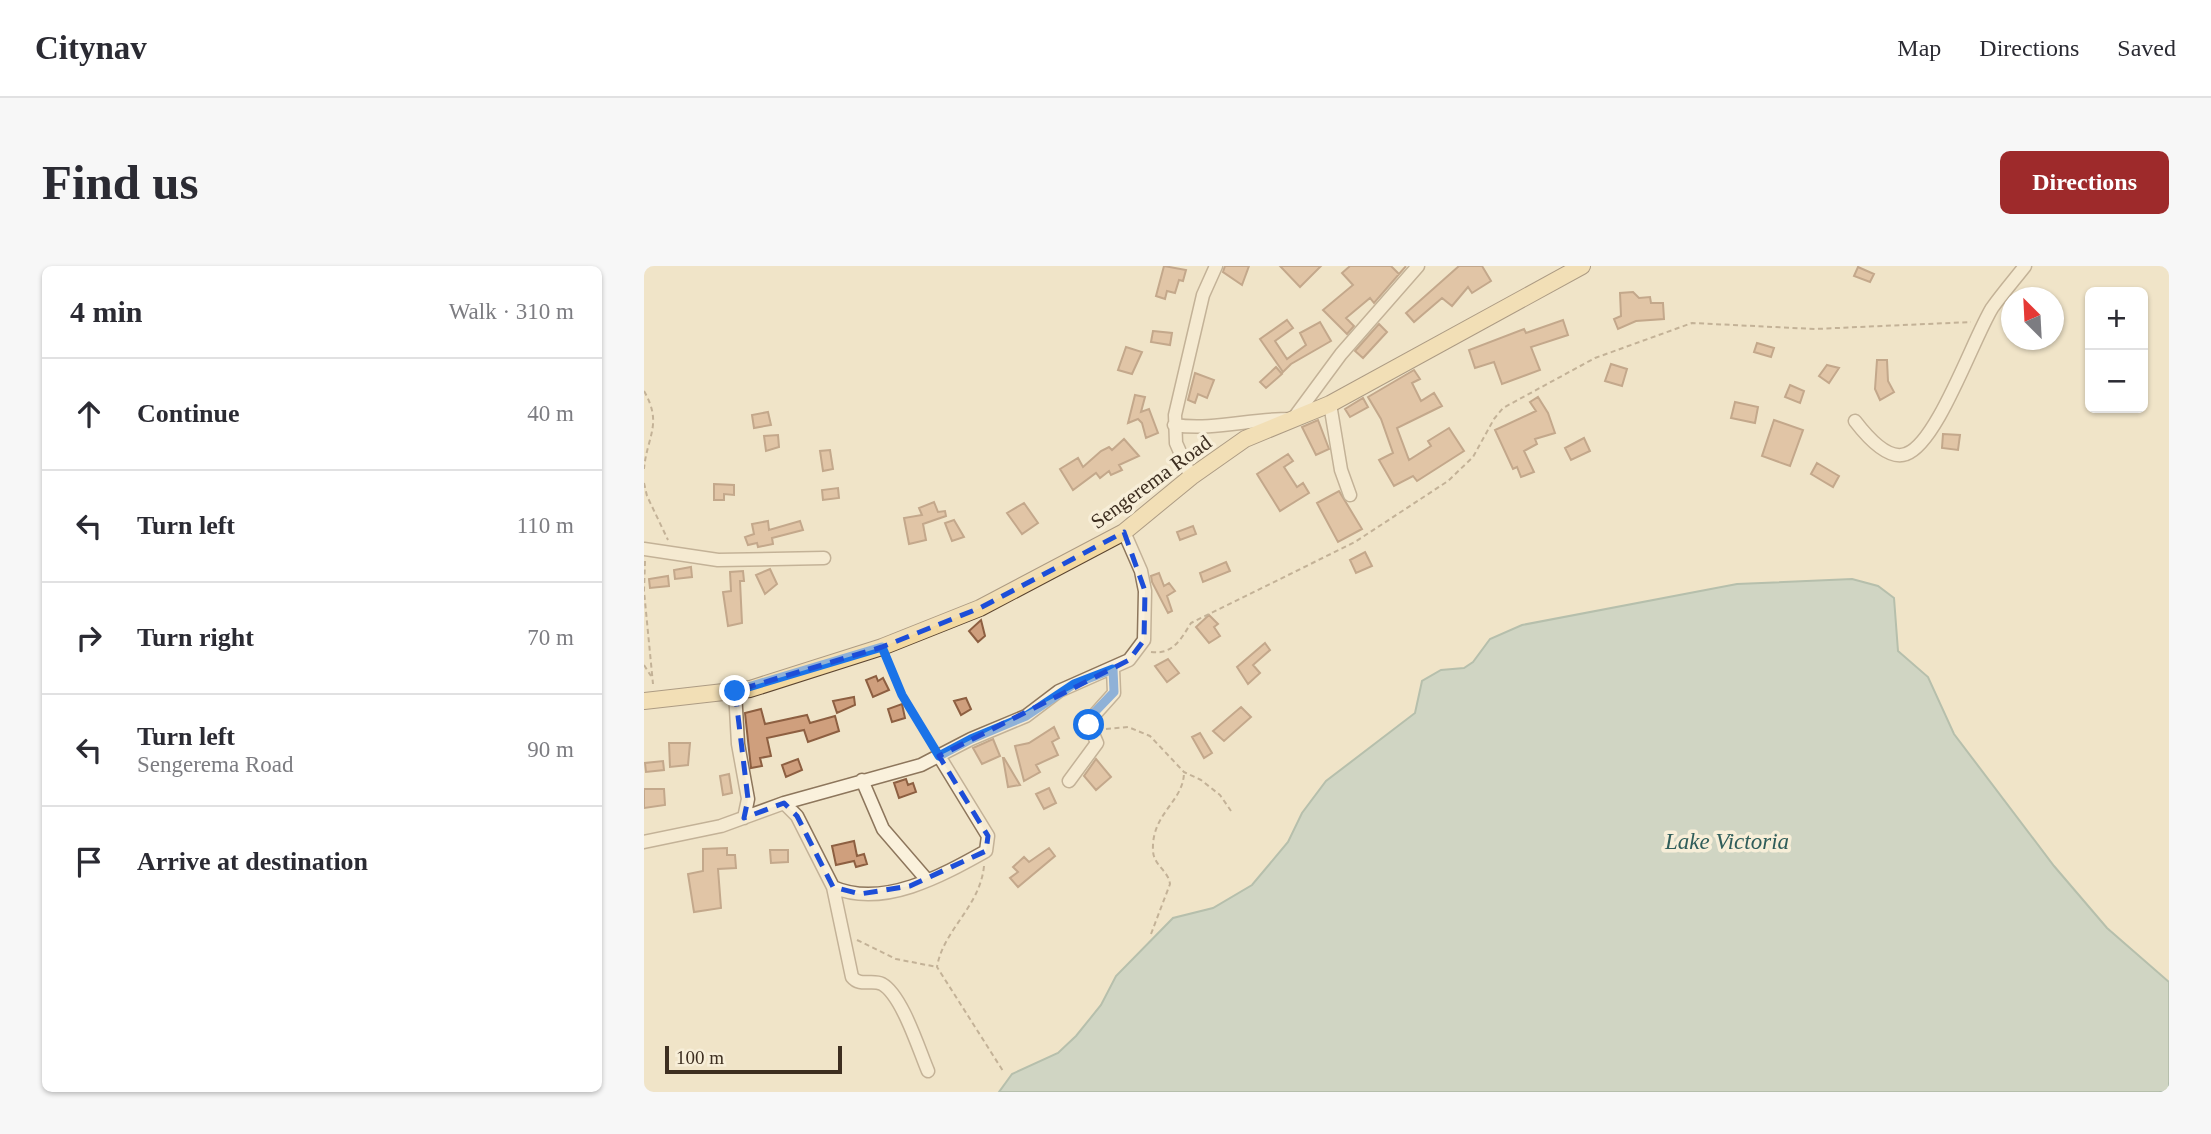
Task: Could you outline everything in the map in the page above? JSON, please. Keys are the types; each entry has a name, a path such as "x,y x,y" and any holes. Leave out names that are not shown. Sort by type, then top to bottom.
{"main road":[{"name":"Sengerema Road","path":"650,701 735,691 882,647 980,608 1124,532 1191,477 1245,439 1330,404 1582,266"}],"street":[{"path":"1191,477 1177,443 1174,425 1203,295 1216,266"},
{"path":"1174,425 1199,427 1269,418 1293,419 1341,354 1418,266"},
{"path":"1855,421 1867,436 1892,453 1904,456 1916,448 1933,426 1986,321 2025,266"},
{"path":"1330,404 1341,470 1350,495"},
{"path":"644,842 744,818 785,803 921,765 971,739 1026,716 1067,688 1113,669 1139,650 1144,640 1145,591 1141,571 1124,532"},
{"path":"645,549 718,560 824,558"},
{"path":"1069,781 1097,743 1095,731 1089,725 1090,717 1114,692 1113,669"},
{"path":"735,691 738,744 747,791 744,818"},
{"path":"833,887 860,894 877,894 927,880 986,850 988,836 939,756"},
{"path":"862,780 883,829 927,880"},
{"path":"785,803 797,816 833,887 852,977 860,982 880,983 885,986 900,1007 928,1071"}],"path":[{"path":"1139,650 1156,653 1176,646 1191,623 1355,542 1462,470 1473,457 1493,419 1503,408 1595,358 1692,323 1815,329 1986,321"},
{"path":"644,391 654,411 644,469"},
{"path":"644,483 645,497 675,555"},
{"path":"645,549 644,590 652,677 650,701"},
{"path":"882,647 902,695 939,756"},
{"path":"644,665 652,677"},
{"path":"1095,731 1128,727 1150,736 1184,772 1210,787 1231,811"},
{"path":"1151,934 1170,884 1168,876 1154,859 1153,842 1160,817 1182,788 1184,772"},
{"path":"937,967 941,953 981,889 986,850"},
{"path":"844,933 896,959 937,967 1003,1071"}],"highlighted area":[{"path":"1124,532 1145,591 1144,640 1129,660 939,756 988,836 986,851 910,886 860,894 833,887 797,816 784,803 744,818 748,799 735,691 882,647 980,608"}],"water":[{"name":"Lake Victoria","path":"1852,579 1878,586 1894,598 1898,651 1928,677 1954,734 2054,866 2107,928 2169,982 2169,1092 999,1092 1012,1074 1058,1053 1076,1036 1101,1005 1116,976 1173,918 1213,908 1252,885 1288,842 1302,813 1326,781 1415,713 1422,681 1441,670 1464,668 1473,662 1490,639 1522,625 1737,584"}],"building":[{"path":"1164,266 1186,270 1175,293 1167,291 1165,299 1156,296"},
{"path":"1225,266 1249,266 1242,285 1223,272"},
{"path":"1280,266 1321,266 1300,287"},
{"path":"1350,266 1391,266 1399,274 1406,266 1374,303 1370,298 1346,318 1354,326 1347,334 1323,310 1353,285 1342,273"},
{"path":"1459,266 1482,266 1491,281 1472,293 1468,287 1452,306 1442,298 1414,322 1406,313"},
{"path":"1858,267 1874,274 1870,282 1854,276"},
{"path":"1633,292 1639,298 1650,297 1651,303 1663,303 1664,319 1636,321 1618,329 1614,319 1621,316 1620,293"},
{"path":"1287,320 1293,328 1275,341 1287,359 1306,345 1300,333 1320,322 1331,341 1291,364 1283,372 1260,339"},
{"path":"1563,320 1568,335 1531,347 1540,370 1502,384 1494,362 1475,368 1469,350 1524,329 1526,333"},
{"path":"1379,324 1387,332 1363,358 1355,351"},
{"path":"1153,331 1172,333 1170,345 1151,342"},
{"path":"1757,343 1774,348 1771,357 1754,352"},
{"path":"1126,347 1142,352 1132,374 1118,370"},
{"path":"1877,360 1887,360 1888,381 1894,392 1880,400 1875,389"},
{"path":"1611,364 1627,369 1622,386 1605,381"},
{"path":"1827,365 1839,368 1829,383 1819,376"},
{"path":"1276,367 1282,374 1266,388 1260,382"},
{"path":"1414,370 1420,379 1412,383 1421,401 1434,393 1442,406 1397,428 1409,460 1431,446 1428,441 1449,428 1464,451 1417,481 1413,476 1394,486 1379,460 1393,453 1381,419 1368,397"},
{"path":"1195,373 1214,380 1207,398 1198,394 1195,403 1188,400"},
{"path":"1790,385 1804,391 1800,403 1785,397"},
{"path":"1135,395 1145,397 1141,412 1149,409 1158,433 1146,438 1142,423 1138,419 1128,423"},
{"path":"1538,397 1548,413 1555,433 1535,439 1537,444 1524,451 1534,472 1521,477 1517,467 1513,469 1495,430 1536,411 1530,402"},
{"path":"1363,398 1368,407 1350,417 1345,409"},
{"path":"1735,402 1758,407 1755,423 1731,418"},
{"path":"768,412 771,425 754,428 752,415"},
{"path":"1318,420 1329,449 1316,455 1302,427"},
{"path":"1774,420 1803,430 1790,466 1762,456"},
{"path":"1943,434 1960,435 1958,450 1942,448"},
{"path":"778,435 779,447 766,451 764,436"},
{"path":"1584,438 1590,451 1571,460 1565,448"},
{"path":"1124,439 1139,456 1119,465 1122,470 1111,475 1109,471 1100,478 1096,473 1073,490 1060,469 1078,458 1083,467 1101,451 1109,447 1112,450"},
{"path":"830,450 833,469 823,471 820,451"},
{"path":"1288,454 1293,461 1284,467 1297,487 1303,483 1309,493 1280,511 1257,474"},
{"path":"1817,463 1839,476 1833,487 1811,474"},
{"path":"714,484 734,485 734,495 724,494 724,500 714,500"},
{"path":"838,488 839,498 823,500 822,490"},
{"path":"1339,491 1362,529 1338,542 1317,503"},
{"path":"934,502 938,512 945,511 946,516 923,524 926,540 909,544 904,518 922,515 919,508"},
{"path":"1024,503 1038,523 1022,534 1007,513"},
{"path":"954,520 964,537 952,541 945,523"},
{"path":"768,521 769,530 800,521 803,530 772,538 773,544 758,547 757,543 748,545 745,537 754,534 752,524"},
{"path":"1193,526 1196,534 1180,540 1177,532"},
{"path":"1365,552 1372,566 1356,573 1350,560"},
{"path":"1226,562 1230,571 1203,582 1200,573"},
{"path":"691,567 692,577 675,579 674,570"},
{"path":"770,569 777,584 765,594 756,575"},
{"path":"743,571 744,581 740,581 742,623 728,626 723,592 731,591 730,572"},
{"path":"1159,573 1164,586 1169,583 1175,591 1167,596 1172,611 1168,613 1152,582 1151,576"},
{"path":"668,576 669,586 650,588 649,579"},
{"path":"1209,615 1218,624 1214,627 1220,636 1209,643 1196,627"},
{"path":"981,620 985,636 978,642 969,631"},
{"path":"1265,643 1270,650 1253,665 1260,673 1248,684 1237,667"},
{"path":"1168,659 1179,673 1167,682 1155,666"},
{"path":"876,676 878,681 883,678 889,690 873,697 866,680"},
{"path":"854,697 855,705 837,713 833,701"},
{"path":"966,698 971,709 961,715 954,701"},
{"path":"902,704 905,718 892,722 888,709"},
{"path":"1241,707 1251,717 1224,741 1213,731"},
{"path":"761,709 765,724 807,715 810,723 835,716 839,731 808,742 804,730 767,738 771,756 760,758 762,766 751,768 745,713"},
{"path":"1054,727 1059,738 1052,742 1058,755 1036,765 1040,772 1024,781 1015,746 1029,743"},
{"path":"1200,733 1212,753 1204,758 1192,737"},
{"path":"993,739 1000,756 982,764 973,748"},
{"path":"669,743 690,743 688,765 670,767"},
{"path":"1004,758 1020,785 1008,787"},
{"path":"798,759 802,770 786,777 782,765"},
{"path":"1096,759 1111,777 1096,790 1084,776"},
{"path":"663,761 664,770 646,772 645,763"},
{"path":"729,774 732,793 723,795 720,776"},
{"path":"906,779 908,785 913,783 916,792 899,798 894,783"},
{"path":"1049,788 1056,803 1044,809 1036,794"},
{"path":"644,789 664,789 665,805 644,808"},
{"path":"854,841 857,856 864,854 867,864 856,867 854,861 836,865 832,846"},
{"path":"727,848 727,855 735,855 736,868 718,869 721,908 694,912 688,874 703,871 703,849"},
{"path":"1049,848 1055,856 1018,887 1010,878 1018,872 1013,867 1024,857 1029,862"},
{"path":"770,850 788,850 788,862 771,863"}],"route":[{"path":"735,691 750,689 882,647 902,695 939,756 1026,716 1059,691 1113,669 1114,692 1090,717 1089,725"}]}
